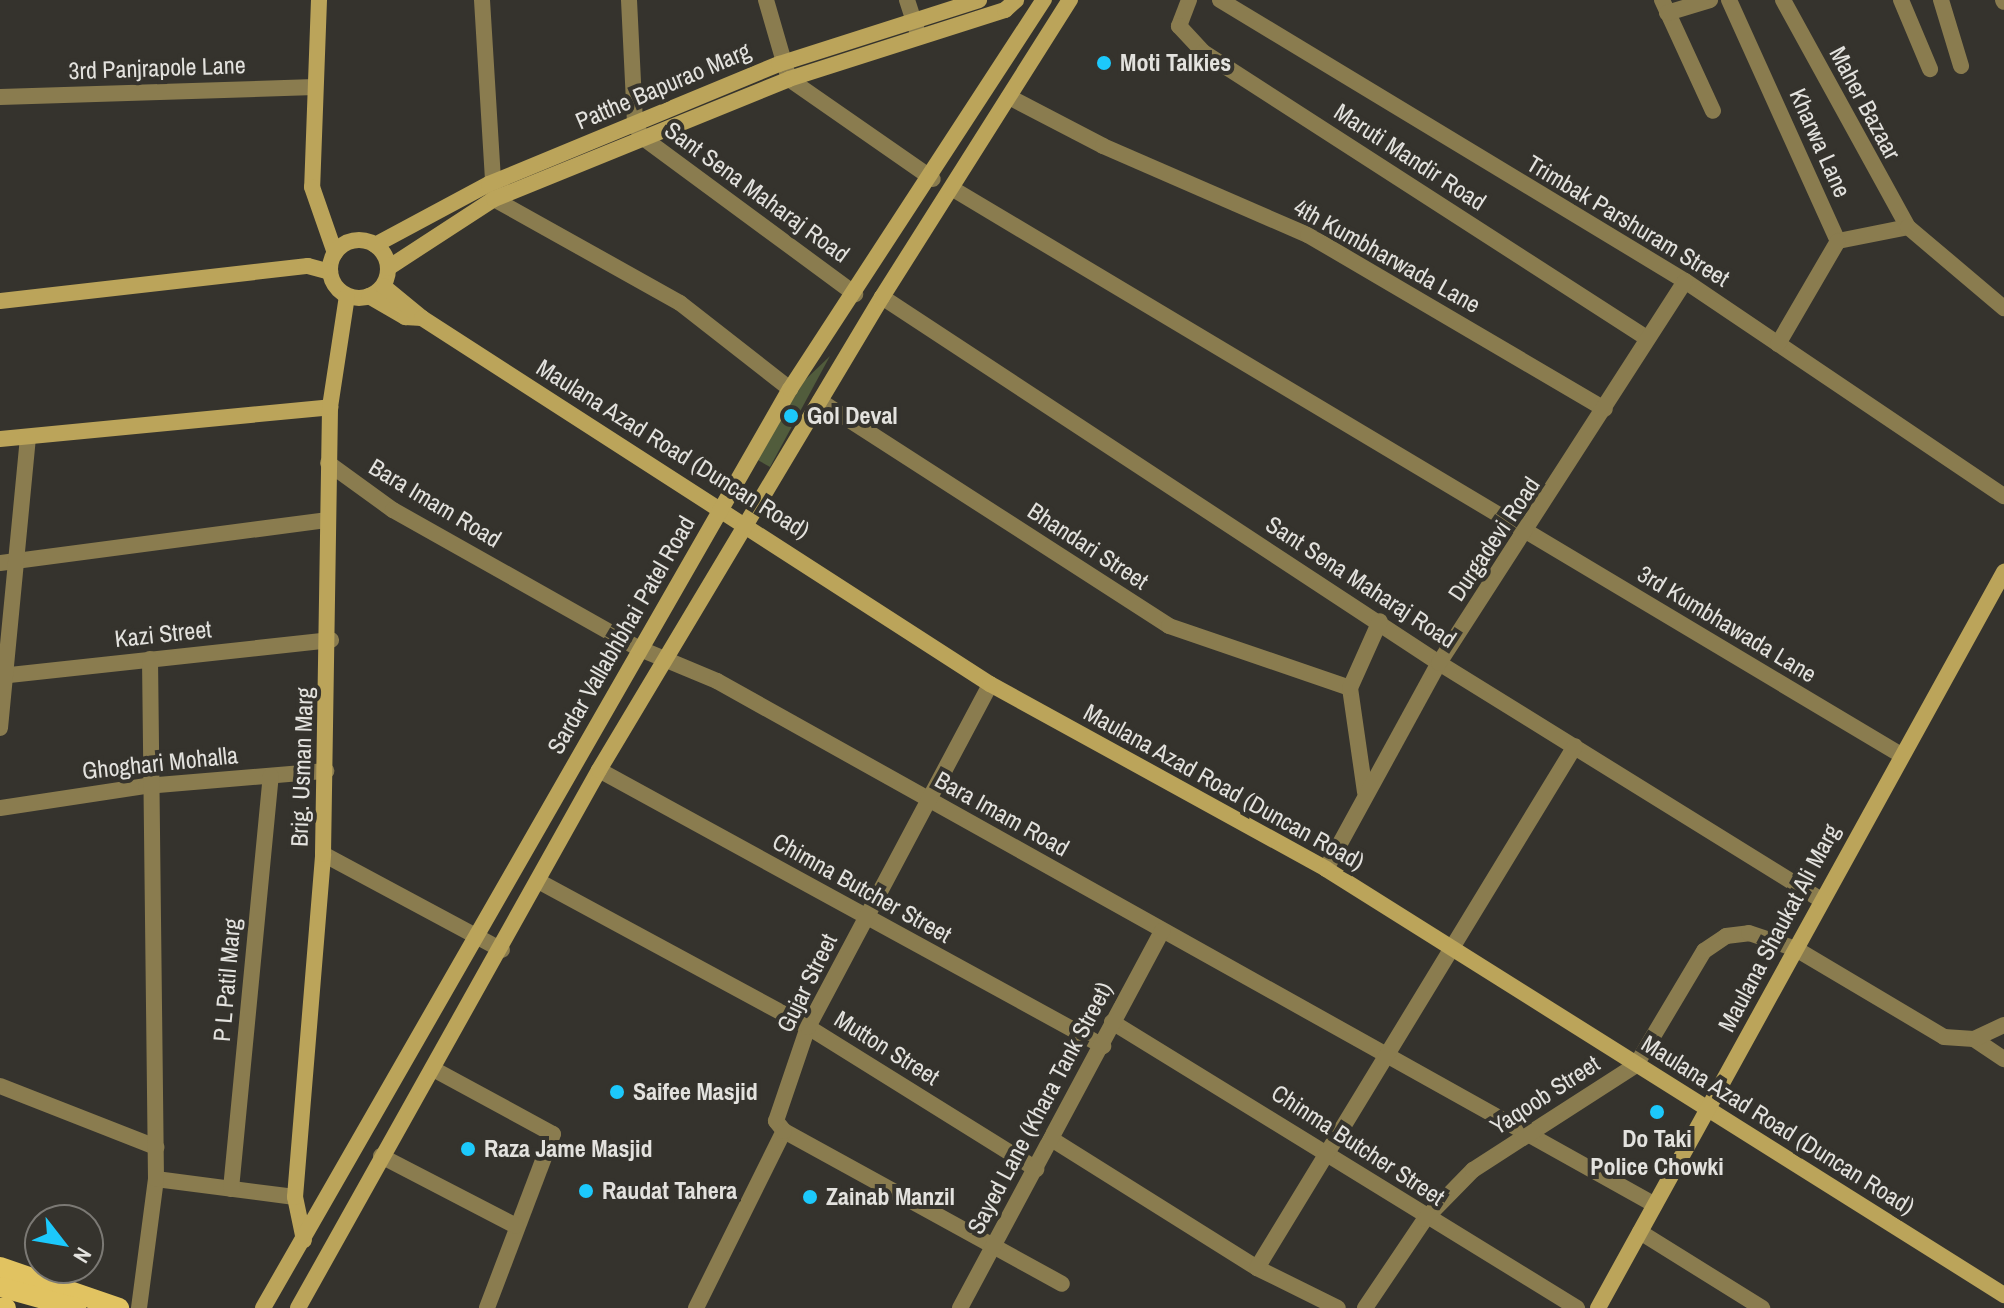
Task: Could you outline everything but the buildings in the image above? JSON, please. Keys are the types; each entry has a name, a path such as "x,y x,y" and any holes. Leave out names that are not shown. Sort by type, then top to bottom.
{"main road":[{"path":"319,0 312,187 335,253 330,272"},
{"name":"Patthe Bapurao Marg","path":"375,245 638,130 779,64 917,29 979,0"},
{"path":"638,130 789,79 917,29 1005,10 1016,0"},
{"name":"Sardar Vallabhbhai Patel Road","path":"263,1308 638,648 724,507 790,389 933,179 1044,0"},
{"name":"Sardar Vallabhbhai Patel Road","path":"298,1306 381,1156 435,1070 599,770 671,659 882,297 1070,0"},
{"path":"369,296 383,286 388,268 492,192"},
{"path":"335,253 349,241 375,245 388,268"},
{"path":"0,301 308,266 330,272 347,296 369,296 405,317 422,318"},
{"path":"383,286 422,318"},
{"name":"Brig. Usman Marg","path":"304,1240 295,1197 323,854 331,640 326,520 330,407 347,296"},
{"name":"Maulana Azad Road (Duncan Road)","path":"422,318 724,507 990,684 1326,869 2004,1295"},
{"path":"0,439 330,407"},
{"name":"Maulana Shaukat Ali Marg","path":"1598,1308 1710,1109 1820,899 2004,572"},
{"path":"0,1267 119,1308"},
{"path":"0,1287 76,1308"},
{"path":"274,1291 298,1306"},
{"path":"0,1297 14,1308"},
{"path":"0,1308 6,1308"}],"street":[{"path":"482,0 492,192 680,303 790,389"},
{"path":"629,0 638,130"},
{"path":"766,0 779,64 789,79 933,179"},
{"path":"907,0 917,29"},
{"name":"Maruti Mandir Road","path":"1189,0 1179,26 1203,52 1645,337"},
{"name":"Trimbak Parshuram Street","path":"1220,0 1685,281 2004,496"},
{"path":"1710,0 1664,6 1713,111"},
{"name":"Kharwa Lane","path":"1729,0 1838,241"},
{"name":"Maher Bazaar","path":"1783,0 1908,227"},
{"path":"1901,0 1930,69"},
{"path":"1941,0 1961,66"},
{"name":"3rd Panjrapole Lane","path":"0,97 315,87"},
{"name":"4th Kumbharwada Lane","path":"1009,97 1308,235 1605,409"},
{"name":"Sant Sena Maharaj Road","path":"638,130 855,294"},
{"name":"3rd Kumbhawada Lane","path":"953,189 1901,755"},
{"path":"1778,344 1838,241 1908,227 2004,308"},
{"name":"Durgadevi Road","path":"1326,869 1365,792 1439,663 1528,533 1605,409 1645,337 1685,281"},
{"name":"Sant Sena Maharaj Road","path":"882,297 1380,621 1439,663 1820,899"},
{"name":"Bhandari Street","path":"820,401 1169,626 1350,688"},
{"path":"0,728 8,562 28,437"},
{"name":"Bara Imam Road","path":"328,463 393,510 638,648 671,659 1162,931 1381,1058 1655,1205"},
{"path":"8,562 326,520"},
{"path":"1365,792 1350,688 1380,621"},
{"name":"Kazi Street","path":"2,675 331,640"},
{"path":"139,1308 156,1179 159,981 146,786 150,659"},
{"name":"Gujar Street","path":"696,1308 784,1131 776,1121 808,1027 931,802 990,684"},
{"path":"1257,1268 1381,1058 1456,951 1575,746"},
{"name":"Chimna Butcher Street","path":"599,770 866,919 1103,1046"},
{"name":"Ghoghari Mohalla","path":"0,808 146,786 326,771"},
{"name":"P L Patil Marg","path":"231,1189 271,776"},
{"path":"323,854 502,950"},
{"name":"Mutton Street","path":"540,882 808,1027 1036,1169"},
{"name":"Sayed Lane (Khara Tank Street)","path":"960,1308 1053,1140 1162,931"},
{"name":"Yaqoob Street","path":"1365,1308 1425,1219 1473,1170 1636,1065 1704,951 1726,936 1749,933 1796,949 1944,1037 1974,1039"},
{"name":"Chinma Butcher Street","path":"1112,1022 1328,1149 1425,1219 1577,1308"},
{"path":"1974,1039 2004,1025"},
{"path":"1974,1039 2004,1059"},
{"path":"435,1070 553,1134 487,1308"},
{"path":"0,1086 156,1147"},
{"path":"784,1131 1062,1284"},
{"path":"1053,1140 1257,1268 1338,1308"},
{"path":"381,1156 516,1226"},
{"path":"156,1179 295,1197"},
{"path":"1640,1232 1762,1308"}],"green space":[{"path":"830,356 770,467 756,459 805,380"}],"place":[{"name":"Moti Talkies","path":"1104,63"},
{"name":"Gol Deval","path":"791,416"},
{"name":"Saifee Masjid","path":"617,1092"},
{"name":"Do Taki Police Chowki","path":"1657,1112"},
{"name":"Raza Jame Masjid","path":"468,1149"},
{"name":"Raudat Tahera","path":"586,1191"},
{"name":"Zainab Manzil","path":"810,1197"}]}
